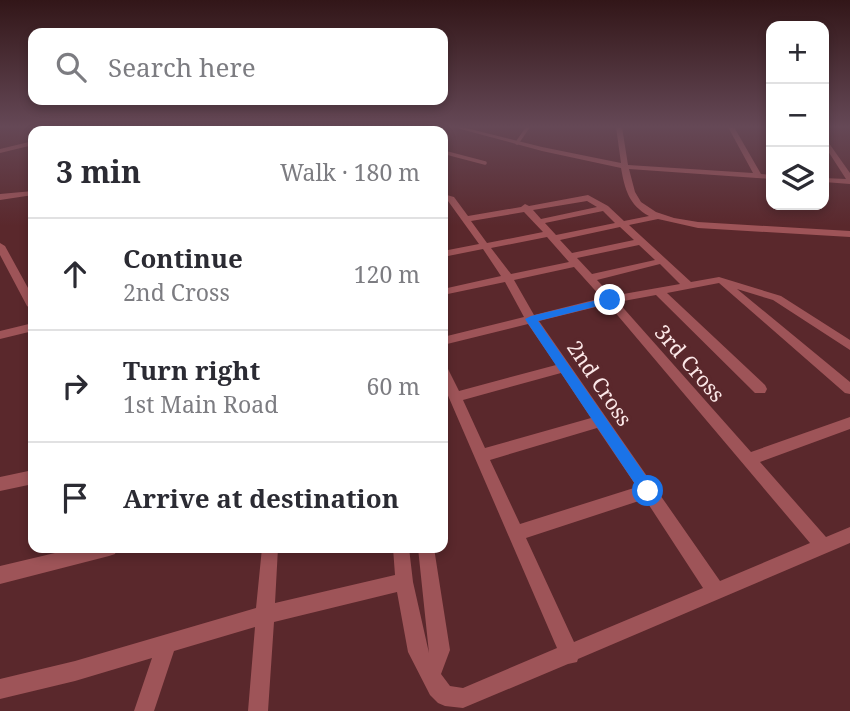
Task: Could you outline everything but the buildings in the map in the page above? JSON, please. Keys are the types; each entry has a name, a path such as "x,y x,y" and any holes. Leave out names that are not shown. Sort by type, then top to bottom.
{"street":[{"path":"597,160 627,167 766,177"},
{"path":"626,160 632,197 644,209 660,216 689,224 850,234"},
{"path":"749,160 758,177"},
{"path":"837,160 850,180"},
{"path":"829,180 850,180"},
{"path":"0,197 28,193"},
{"path":"466,219 583,197 592,199 687,284"},
{"name":"2nd Cross","path":"448,198 508,278 531,319 716,591"},
{"name":"3rd Cross","path":"526,207 823,546"},
{"path":"539,222 605,208"},
{"path":"448,253 621,225 660,216"},
{"path":"448,291 508,278 640,242"},
{"path":"0,246 28,297"},
{"path":"590,278 662,261"},
{"path":"719,280 850,389"},
{"path":"448,340 610,300 719,280 777,298 850,346"},
{"path":"657,290 760,389"},
{"path":"0,335 28,328"},
{"path":"455,397 564,368"},
{"path":"448,381 570,655"},
{"path":"481,456 600,421"},
{"path":"748,460 850,423"},
{"path":"0,484 28,478"},
{"path":"516,533 648,491"},
{"path":"401,553 404,582 418,652 437,688 445,696 464,704 716,591 850,535"},
{"path":"0,575 89,553"},
{"path":"258,711 269,553"},
{"path":"427,553 440,650 431,673"},
{"path":"0,689 166,645 263,615 404,582"},
{"path":"144,711 166,645"}],"lane":[{"path":"474,160 485,163"}],"route":[{"path":"610,300 531,319 648,491"}]}
